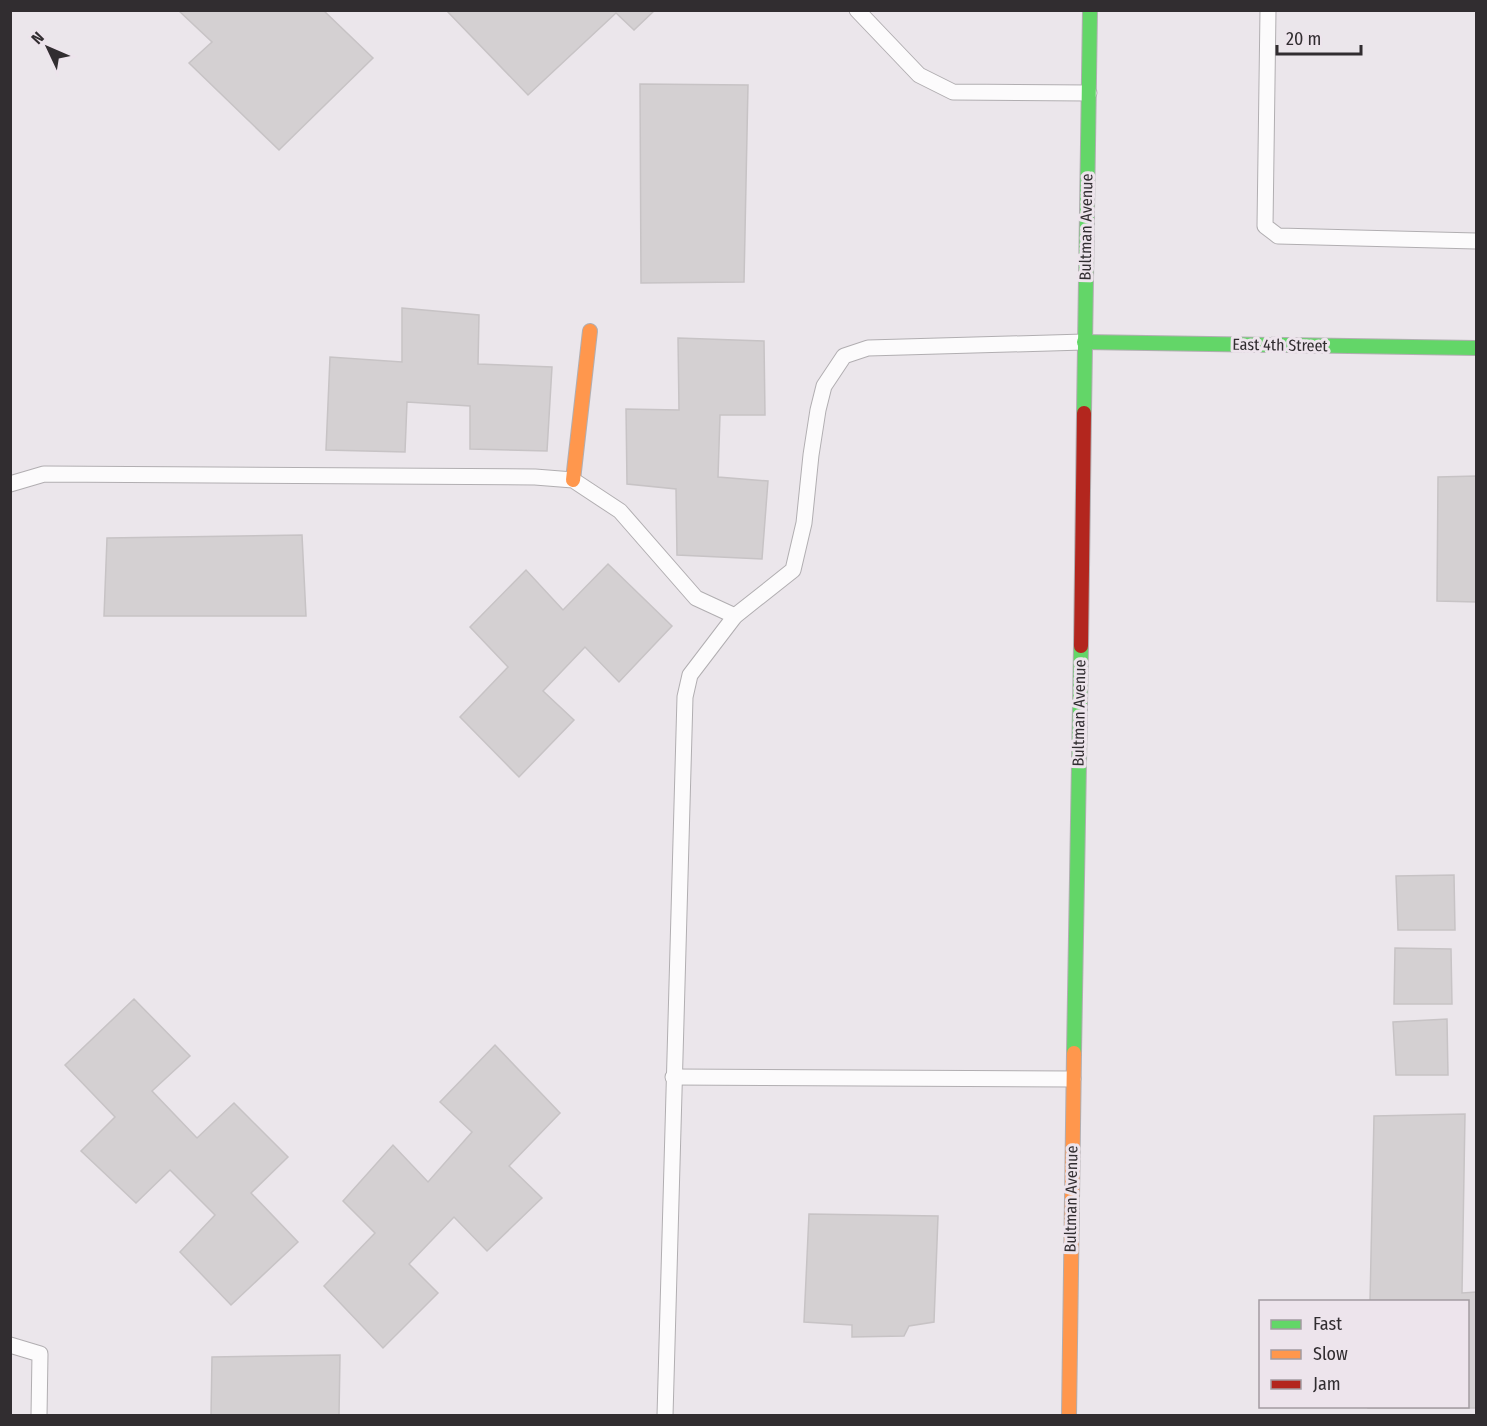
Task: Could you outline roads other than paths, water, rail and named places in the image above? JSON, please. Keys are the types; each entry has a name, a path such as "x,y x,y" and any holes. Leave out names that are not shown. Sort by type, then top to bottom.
{"street":[{"name":"Bultman Avenue","path":"1068,1416 1090,10"},
{"path":"573,480 590,331"},
{"name":"East 4th Street","path":"1084,342 1476,348"}],"lane":[{"path":"857,10 919,75 953,92 1089,93"},
{"path":"1268,10 1265,226 1278,236 1476,242"},
{"path":"665,1416 685,697 690,675 735,616 793,570 804,523 818,410 824,386 844,356 868,348 1084,342"},
{"path":"10,484 44,474 523,477 573,480 620,511 696,598 735,616"},
{"path":"673,1077 1073,1079"},
{"path":"10,1345 40,1354 39,1416"}]}
